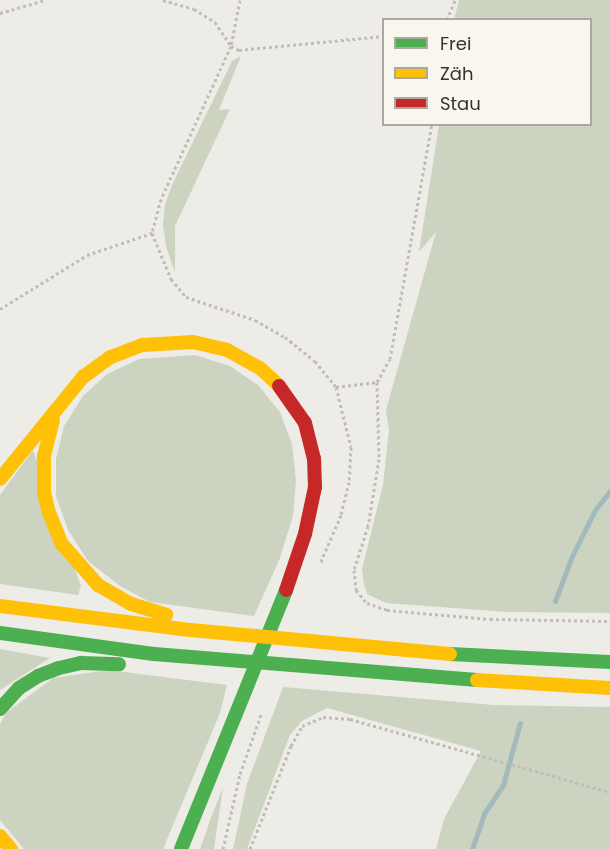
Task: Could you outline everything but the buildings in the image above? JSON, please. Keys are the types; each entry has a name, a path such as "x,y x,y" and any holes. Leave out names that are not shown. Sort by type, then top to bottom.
{"highway":[{"path":"0,479 72,389 96,366 126,350 159,342 193,342 227,350 246,359 273,379 285,392 304,423 314,458 315,487 312,507 284,595 181,849"},
{"path":"62,403 48,437 43,473 48,510 62,544 72,559 98,585 130,604 160,612 191,630"},
{"path":"0,606 191,630 468,656 610,662"},
{"path":"0,633 154,654 398,675 610,688"},
{"path":"0,709 20,688 38,676 59,668 81,663 124,664 154,654"},
{"path":"0,836 11,849"}],"path":[{"path":"0,13 45,0"},
{"path":"163,0 194,9 215,22 231,46 239,50 382,36"},
{"path":"0,309 87,255 152,233 161,199 231,46 240,0"},
{"path":"448,18 455,0"},
{"path":"432,126 390,359 377,382 379,459 368,526 354,570 356,590 367,603 387,610 489,619 610,621"},
{"path":"336,387 377,382"},
{"path":"223,849 240,774 265,704"},
{"path":"250,849 291,746 302,726 323,717 350,719 610,792"}],"green space":[{"path":"459,0 610,0 610,613 507,612 386,603 367,594 364,584 362,569 383,485 389,430 386,410 436,232 419,252 439,126 592,126 592,18 454,18"},
{"path":"241,56 219,110 230,109 175,226 175,272 166,247 163,225 165,205 172,185 232,61"},
{"path":"195,355 230,366 258,385 280,412 292,444 296,480 293,516 280,558 254,616 150,602 120,586 88,561 68,530 56,496 56,459 64,426 83,396 107,374 139,359"},
{"path":"33,450 81,586 78,595 0,584 0,495"},
{"path":"0,649 50,658 0,690"},
{"path":"108,670 227,685 220,713 163,849 24,849 0,820 0,724 6,713 53,678"},
{"path":"283,687 494,705 610,707 610,849 436,849 444,819 481,751 327,708 302,721 290,735 247,849 233,849 247,784"},
{"path":"223,787 214,849 200,849 212,815"}],"waterway":[{"path":"555,601 572,556 595,510 610,491"},
{"path":"472,849 485,812 503,785 520,723"}],"traffic: fast":[{"path":"181,849 286,590"},
{"path":"0,633 154,654 477,680"},
{"path":"450,654 610,662"},
{"path":"0,709 19,688 38,676 59,668 81,663 119,664"}],"traffic: slow":[{"path":"0,479 83,377 111,357 143,345 193,342 227,350 260,368 279,386"},
{"path":"53,420 44,455 44,492 48,510 62,544 98,585 131,604 166,615"},
{"path":"0,606 191,630 450,654"},
{"path":"477,680 610,688"},
{"path":"0,836 11,849"}],"traffic: jam":[{"path":"279,386 305,423 314,458 315,487 305,534 286,590"}]}
